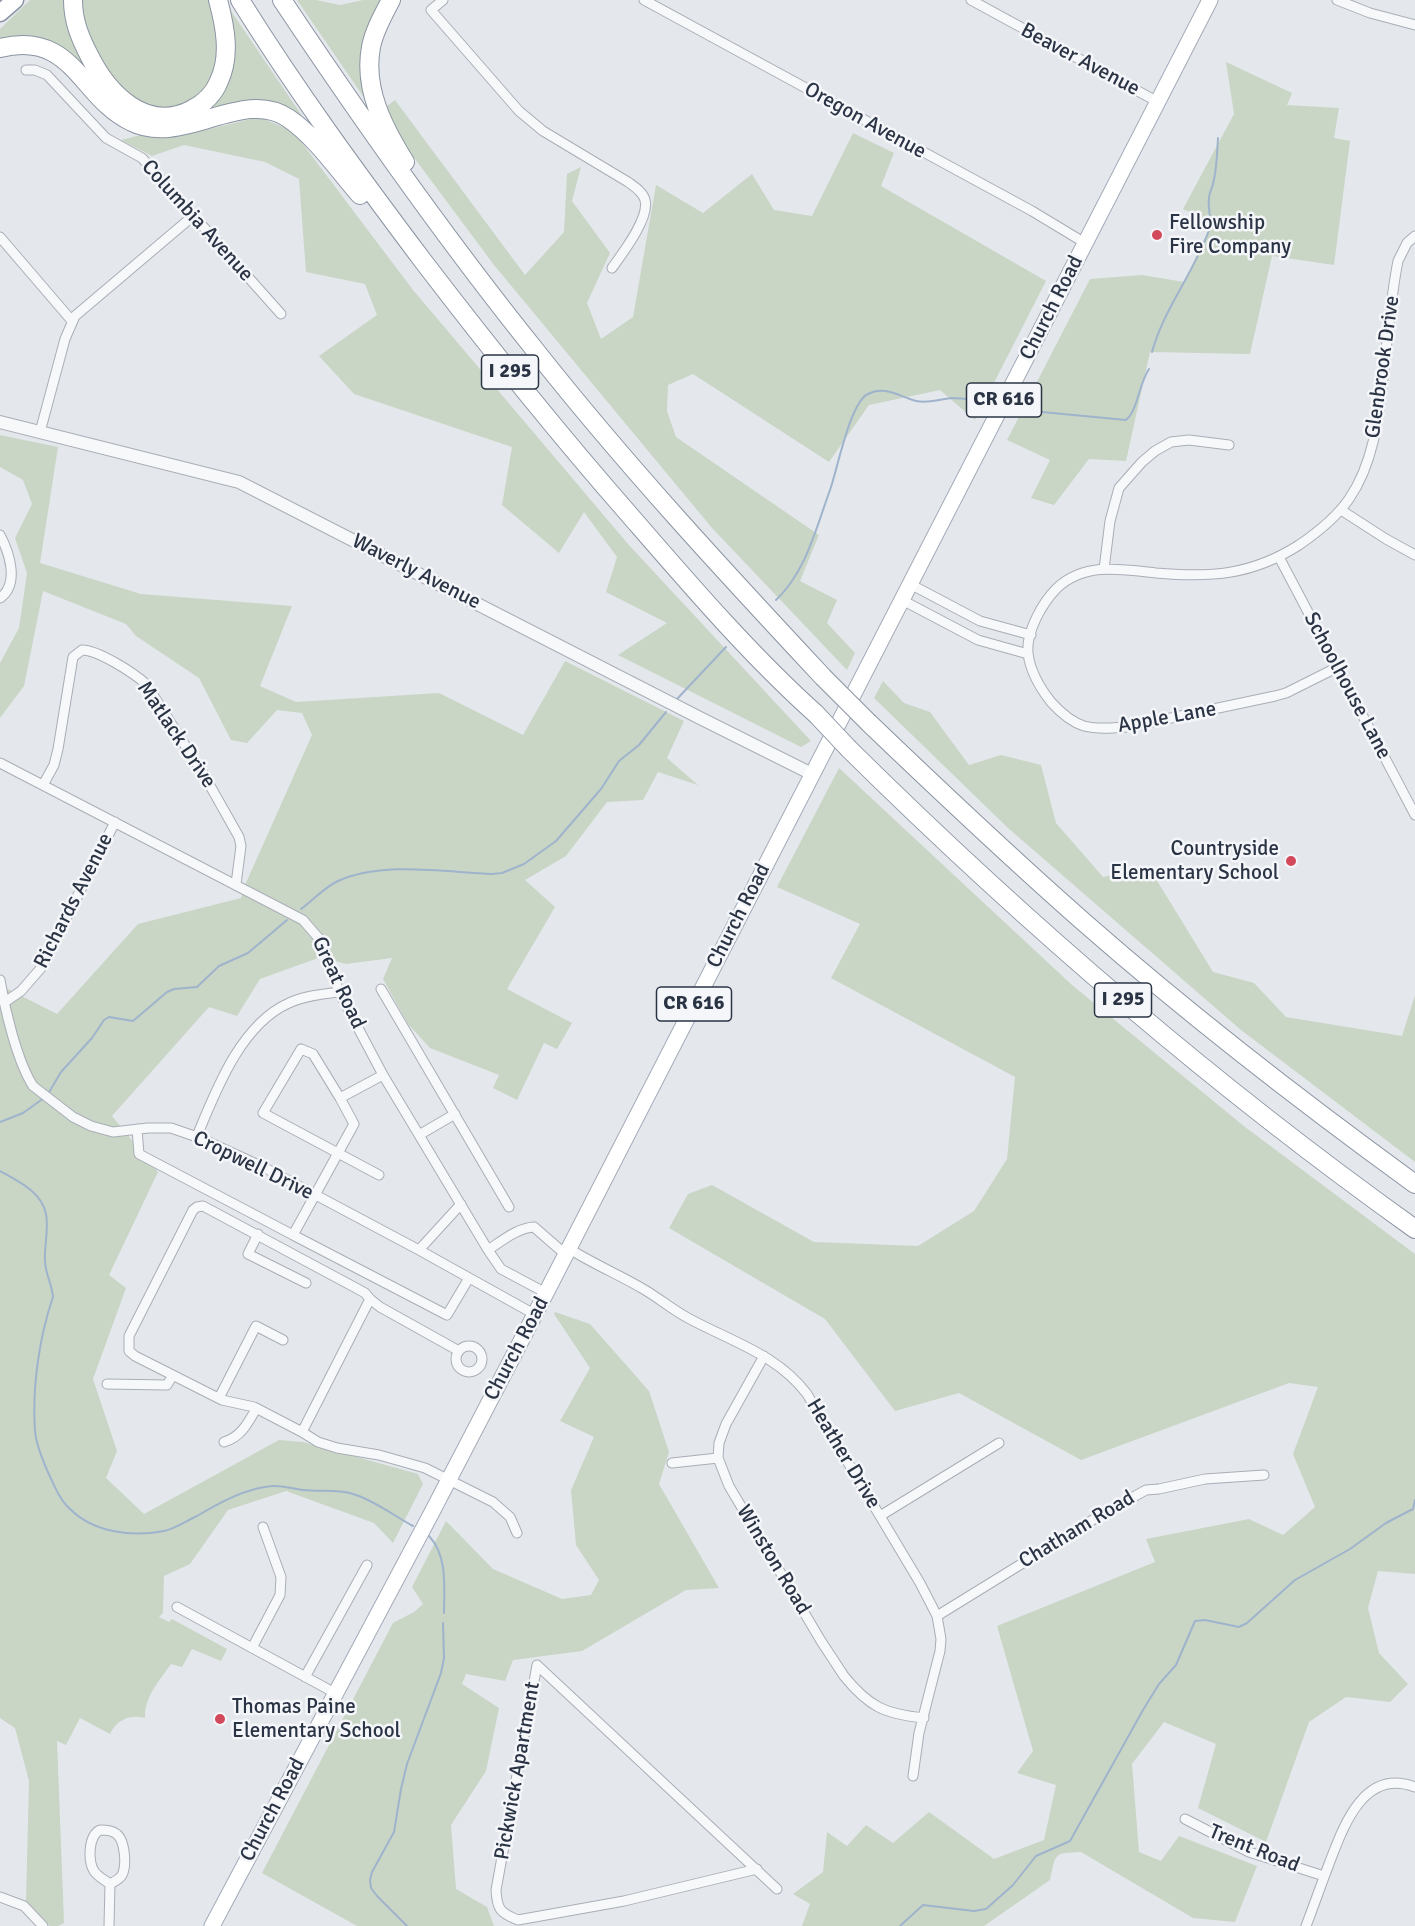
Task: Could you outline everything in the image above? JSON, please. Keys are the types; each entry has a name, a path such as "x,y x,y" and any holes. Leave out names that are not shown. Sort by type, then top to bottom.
{"highway":[{"path":"0,13 15,0"},
{"path":"73,0 77,29 101,76 111,90 130,107 144,114 159,117 182,114 194,108 211,94 219,82 225,61 226,46 218,0"},
{"name":"I 295","path":"240,0 330,134 383,208 472,324 600,481 717,612 849,749 990,883 1120,999 1265,1116 1415,1229"},
{"name":"I 295","path":"282,0 356,111 458,251 535,350 698,543 824,677 869,723 997,844 1112,946 1271,1076 1415,1184"},
{"path":"391,0 371,46 370,74 376,103 393,142 458,251"},
{"path":"0,48 24,45 53,52 75,69 118,114 132,123 149,128 167,129 187,126 224,115 257,109 279,113 288,117 313,141 364,200 383,208"}],"main road":[{"name":"Church Road","path":"212,1926 546,1293 1210,0"}],"street":[{"path":"443,0 431,10 519,111 543,131 628,182 638,189 645,199 642,221 612,268"},
{"name":"Oregon Avenue","path":"644,0 1021,205 1085,243"},
{"name":"Beaver Avenue","path":"970,0 1158,102"},
{"path":"1337,0 1370,13 1415,25"},
{"name":"Columbia Avenue","path":"26,70 42,72 52,79 90,124 106,138 142,158 281,314"},
{"path":"40,432 72,321 79,311 193,216"},
{"name":"Glenbrook Drive","path":"1028,654 1031,635 1040,611 1058,587 1076,575 1104,569 1212,575 1248,570 1279,557 1311,537 1341,510 1361,477 1373,443 1382,393 1398,261 1402,251 1415,236"},
{"path":"0,237 72,321"},
{"name":"Waverly Avenue","path":"0,422 239,482 812,774"},
{"path":"1104,569 1110,520 1119,488 1142,462 1171,442 1189,440 1229,445"},
{"path":"1341,510 1415,555"},
{"path":"0,535 8,549 11,571 10,585 0,598"},
{"name":"Schoolhouse Lane","path":"1279,557 1415,814"},
{"path":"910,584 980,621 1031,635"},
{"path":"902,600 978,640 1028,654"},
{"name":"Matlack Drive","path":"44,785 58,749 72,661 78,652 86,650 93,652 146,684 204,775 242,846 236,884"},
{"name":"Apple Lane","path":"1028,654 1041,689 1066,716 1083,726 1112,729 1264,699 1286,693 1336,668"},
{"name":"Great Road","path":"0,763 292,913 309,926 322,942 339,992 383,1075 488,1250 501,1269 546,1293"},
{"name":"Richards Avenue","path":"5,1002 21,991 41,968 115,822"},
{"name":"Cropwell Drive","path":"0,980 16,1048 33,1086 82,1123 113,1132 171,1128 197,1136 264,1168 534,1314"},
{"path":"381,989 509,1207"},
{"path":"197,1136 225,1075 243,1042 256,1025 267,1015 289,1003 339,992"},
{"path":"293,1235 315,1196 338,1153 354,1124 313,1054 300,1049 263,1113 338,1153 379,1174"},
{"path":"340,1098 383,1075"},
{"path":"419,1135 455,1114"},
{"path":"137,1129 139,1154 447,1315 469,1278"},
{"path":"419,1250 461,1204"},
{"path":"459,1351 380,1307 365,1293 203,1206 193,1210 129,1336 128,1344 129,1351 135,1356 219,1398 256,1408 318,1442 337,1448 403,1460 494,1502 510,1517 517,1533"},
{"path":"488,1250 525,1227 534,1227 566,1251"},
{"path":"258,1234 248,1254 306,1283"},
{"name":"Heather Drive","path":"566,1251 644,1290 688,1318 725,1334 764,1356 784,1369 807,1394 908,1562 937,1616 941,1639 940,1651 913,1776"},
{"path":"302,1432 370,1299"},
{"path":"219,1398 256,1326 283,1340"},
{"path":"672,1463 718,1458 719,1443 726,1424 764,1356"},
{"path":"107,1384 167,1385 172,1375"},
{"path":"224,1442 233,1439 240,1432 256,1408"},
{"path":"880,1516 999,1443"},
{"name":"Winston Road","path":"718,1458 729,1486 844,1676 857,1691 880,1708 894,1714 924,1718"},
{"name":"Chatham Road","path":"937,1616 1099,1516 1146,1490 1160,1490 1205,1479 1264,1475"},
{"path":"252,1648 280,1595 282,1586 282,1577 263,1527"},
{"path":"305,1677 367,1565"},
{"path":"177,1608 335,1693"},
{"name":"Pickwick Apartment","path":"757,1869 614,1903 518,1920 505,1915 497,1905 496,1890 537,1665 757,1869 777,1889"},
{"path":"1306,1926 1345,1821 1361,1799 1370,1792 1392,1784 1415,1787"},
{"name":"Trent Road","path":"1185,1819 1249,1852 1324,1876"},
{"path":"100,1830 113,1832 121,1840 125,1863 123,1872 118,1880 110,1884 98,1876 91,1862 93,1839 96,1832 100,1830"},
{"path":"109,1926 110,1884"},
{"path":"0,1897 24,1906 38,1924"}],"green space":[{"path":"30,0 68,0 72,32 95,76 116,101 128,110 156,121 189,116 207,106 216,95 226,77 230,61 229,13 231,11 315,135 292,115 266,105 232,108 180,122 163,124 134,118 115,105 83,70 62,52 37,42 0,42 0,29"},
{"path":"79,0 213,0 221,44 209,88 182,108 148,109 110,79 86,33"},
{"path":"297,0 316,0 340,5 363,0 385,0 365,99"},
{"path":"1226,62 1292,93 1287,105 1339,108 1334,138 1350,141 1334,265 1272,256 1250,354 1150,352 1126,461 1089,459 1054,505 1031,498 1050,460 1007,440 1090,279 1142,275 1184,282 1207,234 1210,221 1183,209 1234,114"},
{"path":"395,100 525,275 564,232 567,174 581,167 572,201 610,253 587,303 601,339 633,317 656,185 703,213 752,174 774,210 812,216 853,133 894,153 881,186 1046,281 975,420 940,390 869,405 829,462 693,374 668,385 667,411 676,437 819,535 800,581 837,600 827,623 855,653 847,670 712,528 494,265 392,128 383,109"},
{"path":"259,117 293,131 413,290 628,544 811,741 801,747 618,655 667,623 606,592 617,557 584,512 559,553 502,505 512,447 354,394 319,356 377,315 365,284 306,272 299,179 265,162 184,145 152,156 121,140 145,134 201,131"},
{"path":"0,435 58,447 40,563 141,594 292,606 260,686 296,702 439,693 523,735 565,661 684,721 667,758 698,785 658,772 643,800 607,802 566,856 525,880 555,907 507,989 572,1023 557,1049 544,1043 517,1100 493,1088 499,1075 430,1048 408,1024 383,979 392,958 346,964 321,957 260,979 237,1016 209,1007 112,1116 158,1172 109,1275 126,1288 93,1379 117,1451 106,1478 144,1514 279,1440 303,1442 418,1474 423,1484 393,1543 374,1523 286,1491 228,1510 190,1564 164,1576 163,1613 159,1617 169,1622 172,1619 227,1649 221,1661 192,1649 182,1667 171,1664 150,1696 145,1718 124,1719 110,1734 80,1718 66,1745 57,1741 64,1923 58,1926 50,1926 26,1901 29,1781 15,1728 0,1718 0,985 57,1014 138,924 241,898 312,735 302,713 277,710 247,743 231,740 199,678 136,636 126,624 43,591 24,686 0,718 0,663 19,628 27,573 15,538 32,504 23,480 0,467"},
{"path":"883,681 904,703 930,712 969,765 1001,755 1041,765 1056,823 1103,877 1141,869 1156,879 1213,972 1254,983 1286,1017 1402,1036 1415,995 1415,1162 1241,1030 1008,828 874,698"},
{"path":"839,768 1072,985 1245,1127 1415,1254 1415,1574 1378,1571 1368,1608 1379,1653 1408,1684 1390,1702 1346,1697 1309,1722 1266,1842 1198,1808 1216,1744 1164,1722 1132,1764 1139,1852 1161,1861 1179,1836 1257,1866 1235,1922 1193,1918 1081,1852 1057,1856 1050,1880 984,1926 802,1926 810,1904 793,1894 823,1872 827,1832 847,1846 866,1825 893,1843 929,1812 994,1859 1044,1840 1056,1785 1017,1773 1033,1751 997,1626 1155,1562 1146,1539 1249,1519 1283,1535 1315,1507 1293,1454 1318,1387 1289,1383 1081,1460 959,1393 895,1411 825,1319 669,1228 688,1194 712,1185 814,1242 918,1246 974,1211 1007,1159 1015,1077 831,978 860,924 777,887"},
{"path":"555,1312 590,1324 649,1391 669,1452 659,1484 719,1588 686,1590 582,1651 513,1660 505,1681 466,1674 462,1684 499,1708 486,1771 451,1825 456,1889 487,1907 494,1926 357,1926 262,1873 393,1623 414,1612 423,1604 412,1587 446,1521 493,1569 562,1599 591,1595 599,1580 576,1545 571,1490 594,1437 560,1421 590,1368 554,1314"}],"waterway":[{"path":"1152,352 1164,320 1209,230 1209,196 1213,186 1218,138"},
{"path":"1021,410 1126,420 1133,410 1149,369"},
{"path":"776,600 795,576 809,549 850,423 861,400 868,394 886,391 921,402 952,398 993,402"},
{"path":"677,699 726,647"},
{"path":"301,909 338,881 374,871 414,869 492,874 502,873 524,864 556,841 601,789 619,761 639,745 666,712"},
{"path":"48,1094 61,1072 92,1038 104,1020 109,1017 133,1021 167,992 174,989 197,987 219,966 248,953 287,920"},
{"path":"0,1122 23,1113 44,1098"},
{"path":"0,1171 34,1193 40,1199 46,1214 45,1265 53,1297 38,1363 35,1431 47,1470 59,1496 70,1509 90,1523 102,1528 127,1533 152,1533 172,1529 243,1493 262,1487 276,1486 353,1494 376,1504 413,1526"},
{"path":"900,1926 923,1905 974,1911 986,1909 1013,1885 1036,1856 1070,1841 1143,1710 1159,1684 1176,1665 1195,1621 1205,1620 1239,1627 1247,1623 1295,1580 1350,1549 1386,1523 1413,1509 1415,1500"},
{"path":"429,1536 439,1553 444,1573 444,1613"},
{"path":"407,1926 377,1896 371,1888 370,1880 394,1832 407,1764 441,1673 444,1658 443,1623"}],"place":[{"name":"Fellowship Fire Company","path":"1157,235"},
{"name":"Countryside Elementary School","path":"1291,861"},
{"name":"Thomas Paine Elementary School","path":"220,1719"}]}
